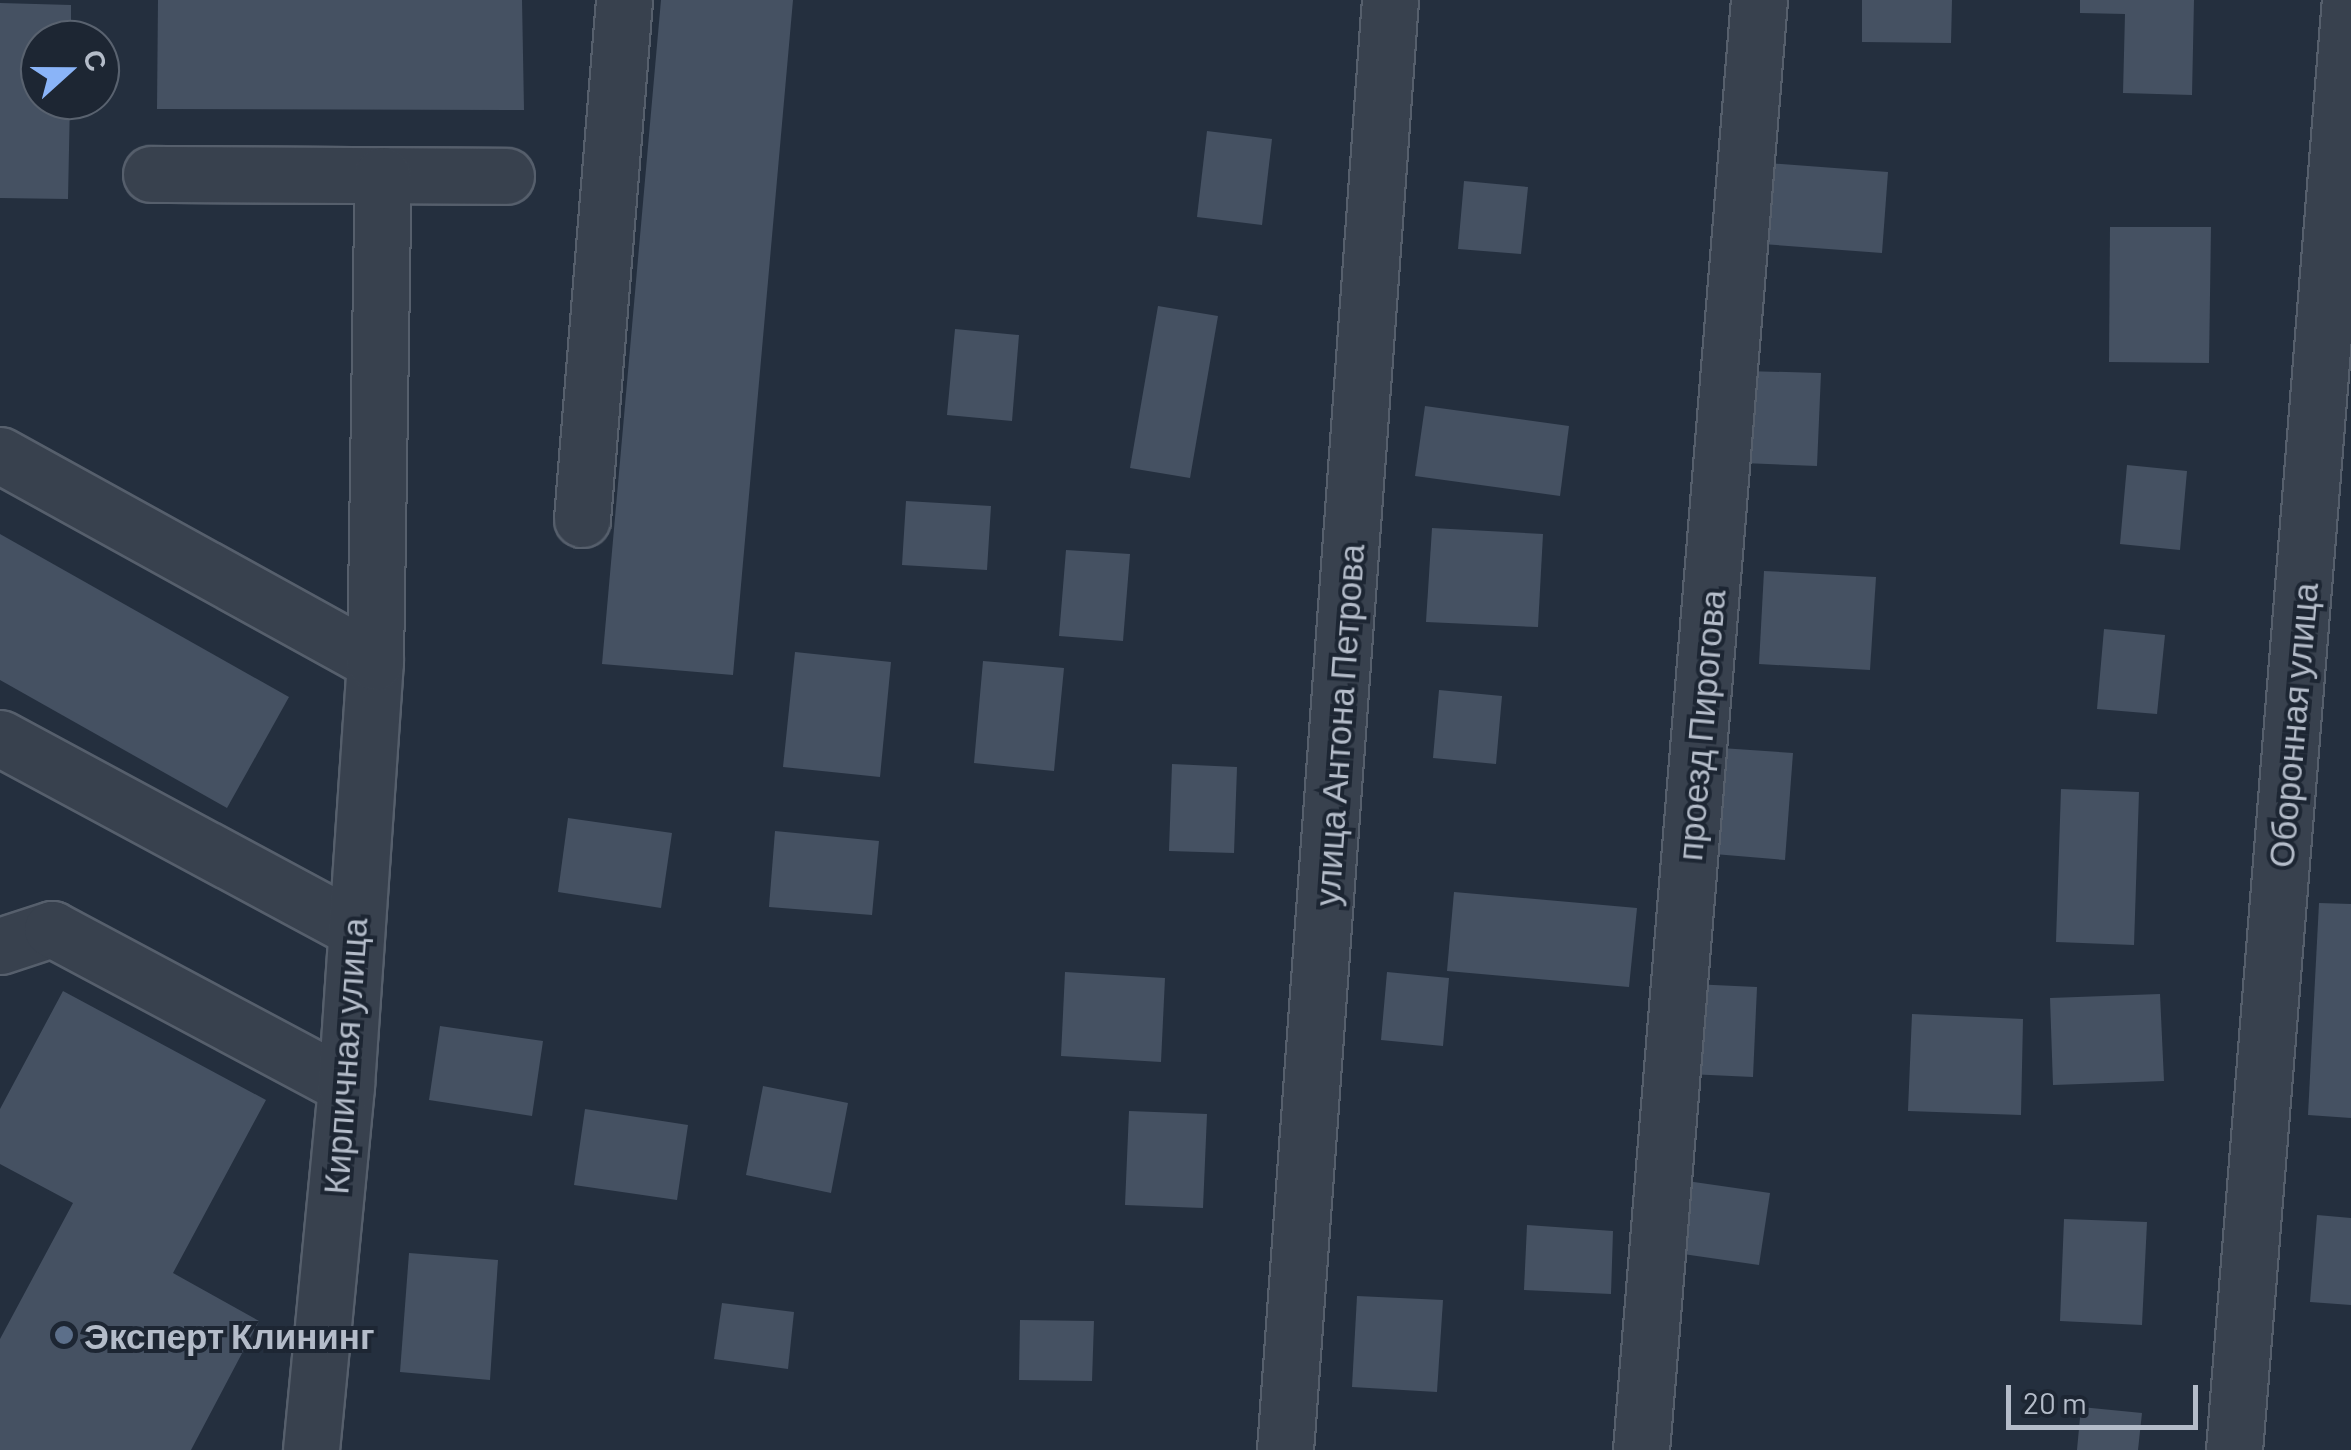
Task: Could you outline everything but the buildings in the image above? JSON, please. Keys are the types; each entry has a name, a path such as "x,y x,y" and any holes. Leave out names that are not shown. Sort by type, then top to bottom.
{"street":[{"path":"582,519 624,0"},
{"name":"улица Антона Петрова","path":"1286,1450 1390,0"},
{"name":"проезд Пирогова","path":"1641,1450 1759,0"},
{"name":"Оборонная улица","path":"2234,1450 2350,0"},
{"path":"151,174 506,176"},
{"name":"Кирпичная улица","path":"311,1450 346,1086 375,662 383,175"},
{"path":"0,455 375,662"},
{"path":"0,738 354,929"},
{"path":"0,946 52,929 346,1086"}],"place":[{"name":"Эксперт Клининг","path":"64,1335"}]}
